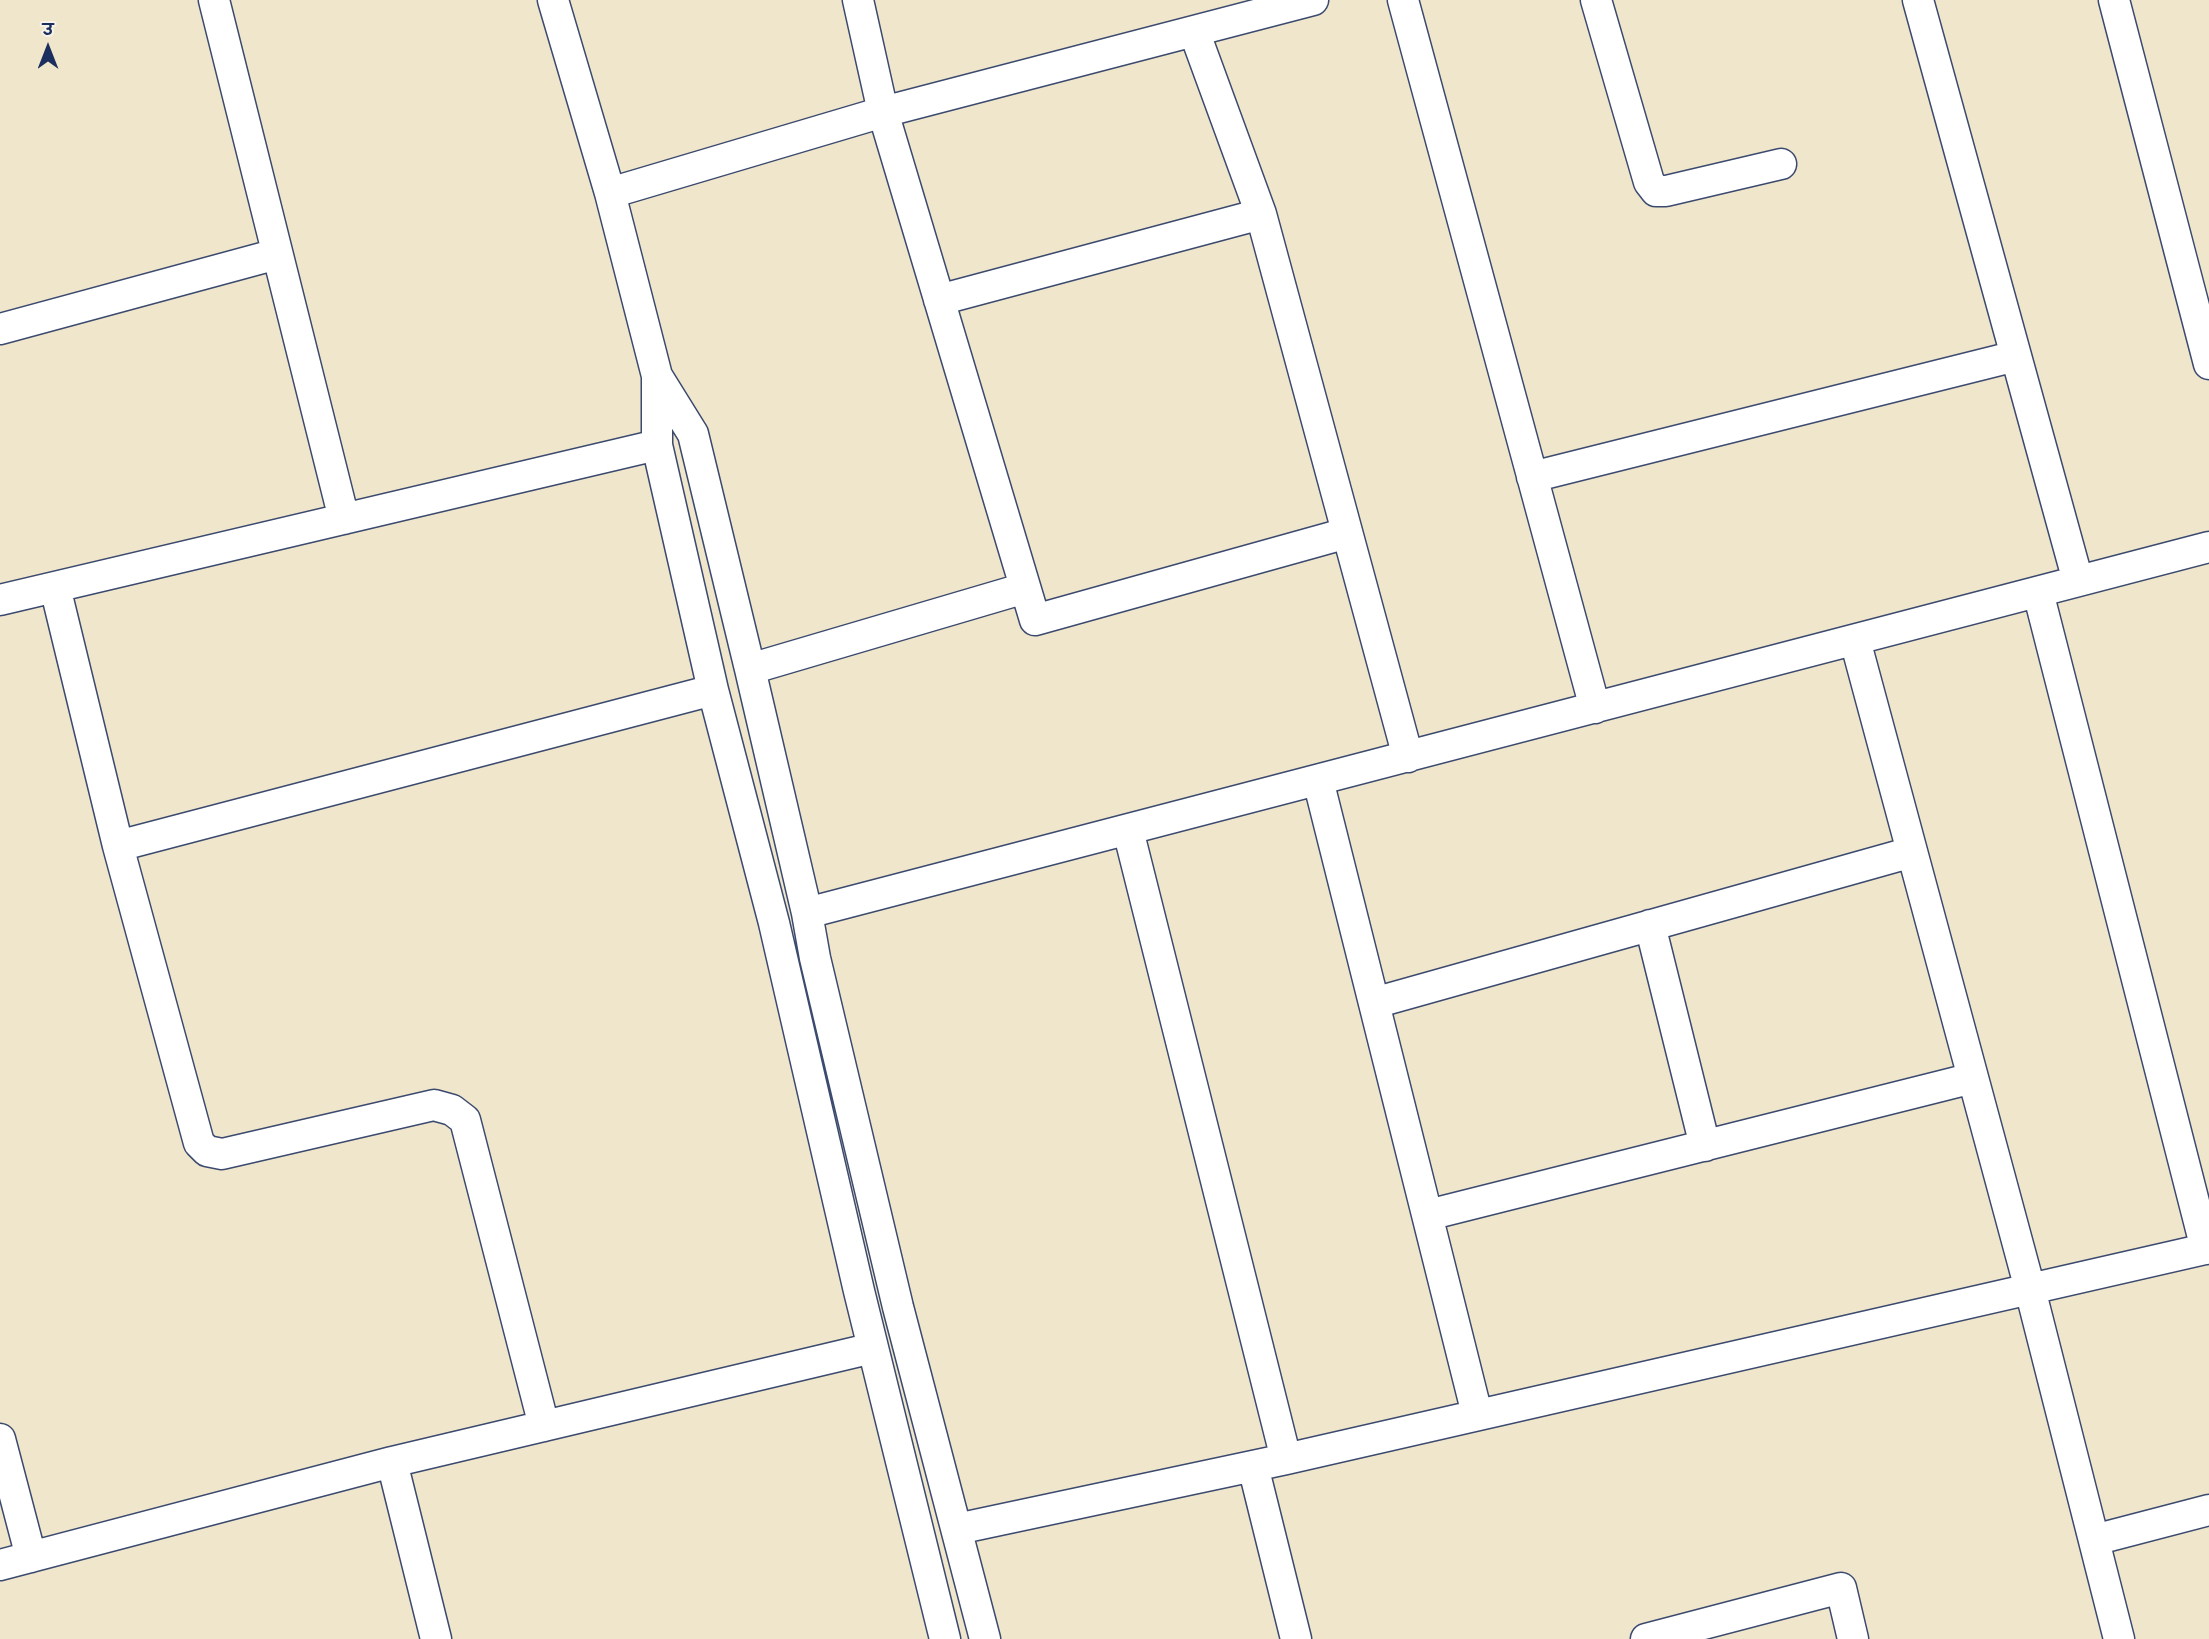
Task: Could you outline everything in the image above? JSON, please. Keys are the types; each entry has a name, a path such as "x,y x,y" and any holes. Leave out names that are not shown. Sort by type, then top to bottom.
{"street":[{"path":"214,0 344,519"},
{"path":"553,0 610,193 657,376 657,445 713,690 774,923 873,1348 945,1639"},
{"path":"858,0 884,112 1035,620 1347,533"},
{"path":"610,193 884,112 1313,0"},
{"path":"1403,0 1595,708"},
{"path":"1596,0 1649,182 1656,191 1666,191 1781,164"},
{"path":"1918,0 2078,581"},
{"path":"2114,0 2209,364"},
{"path":"1194,31 1261,214 1408,757"},
{"path":"939,300 1261,214"},
{"path":"0,329 277,254"},
{"path":"1532,477 2016,356"},
{"path":"657,376 693,434 896,1295 985,1639"},
{"path":"0,600 657,445"},
{"path":"807,913 2038,591 2209,549"},
{"path":"55,587 118,846 199,1143 207,1151 222,1154 434,1105 452,1110 465,1120 543,1426"},
{"path":"750,669 1025,588"},
{"path":"957,1529 1286,1459 2207,1248 2038,591"},
{"path":"1855,640 2030,1289 2119,1639"},
{"path":"118,846 713,690"},
{"path":"1318,780 1478,1414"},
{"path":"1128,830 1286,1459"},
{"path":"1374,1003 1912,852"},
{"path":"1650,926 1705,1146"},
{"path":"1428,1215 1973,1078"},
{"path":"0,1565 392,1462 873,1348"},
{"path":"0,1439 31,1557"},
{"path":"392,1462 436,1639"},
{"path":"1252,1466 1296,1639"},
{"path":"2094,1539 2209,1510"},
{"path":"1646,1639 1841,1588 1853,1639"}]}
